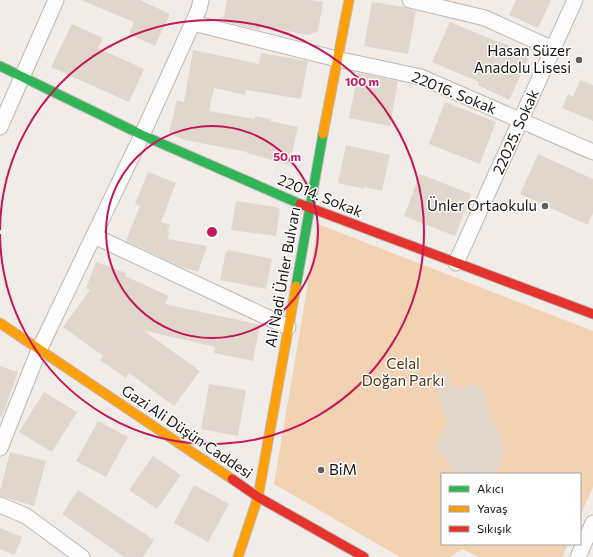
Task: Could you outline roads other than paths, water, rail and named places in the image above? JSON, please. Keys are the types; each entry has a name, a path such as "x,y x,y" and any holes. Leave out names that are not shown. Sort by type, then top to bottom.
{"street":[{"path":"0,127 56,0"},
{"path":"0,448 39,350 142,135 193,23 201,0"},
{"name":"Ali Nadi Ünler Bulvarı","path":"238,557 258,496 309,208 349,0"},
{"path":"410,0 485,18 553,49"},
{"name":"22025. Sokak","path":"456,264 575,0"},
{"name":"22016. Sokak","path":"193,23 337,59 421,77 593,152"},
{"name":"22014. Sokak","path":"0,66 142,135 309,208 593,314"},
{"path":"94,236 288,327"},
{"name":"Gazi Ali Düşün Caddesi","path":"0,322 39,350 258,496 364,557"},
{"path":"0,505 26,516 82,557"},
{"path":"578,557 593,523"}],"place":[{"name":"Hasan Süzer Anadolu Lisesi","path":"579,60"},
{"name":"Ünler Ortaokulu","path":"545,206"},
{"name":"BiM","path":"321,470"}],"park label":[{"name":"Celal Doğan Parkı","path":"403,372"}]}
